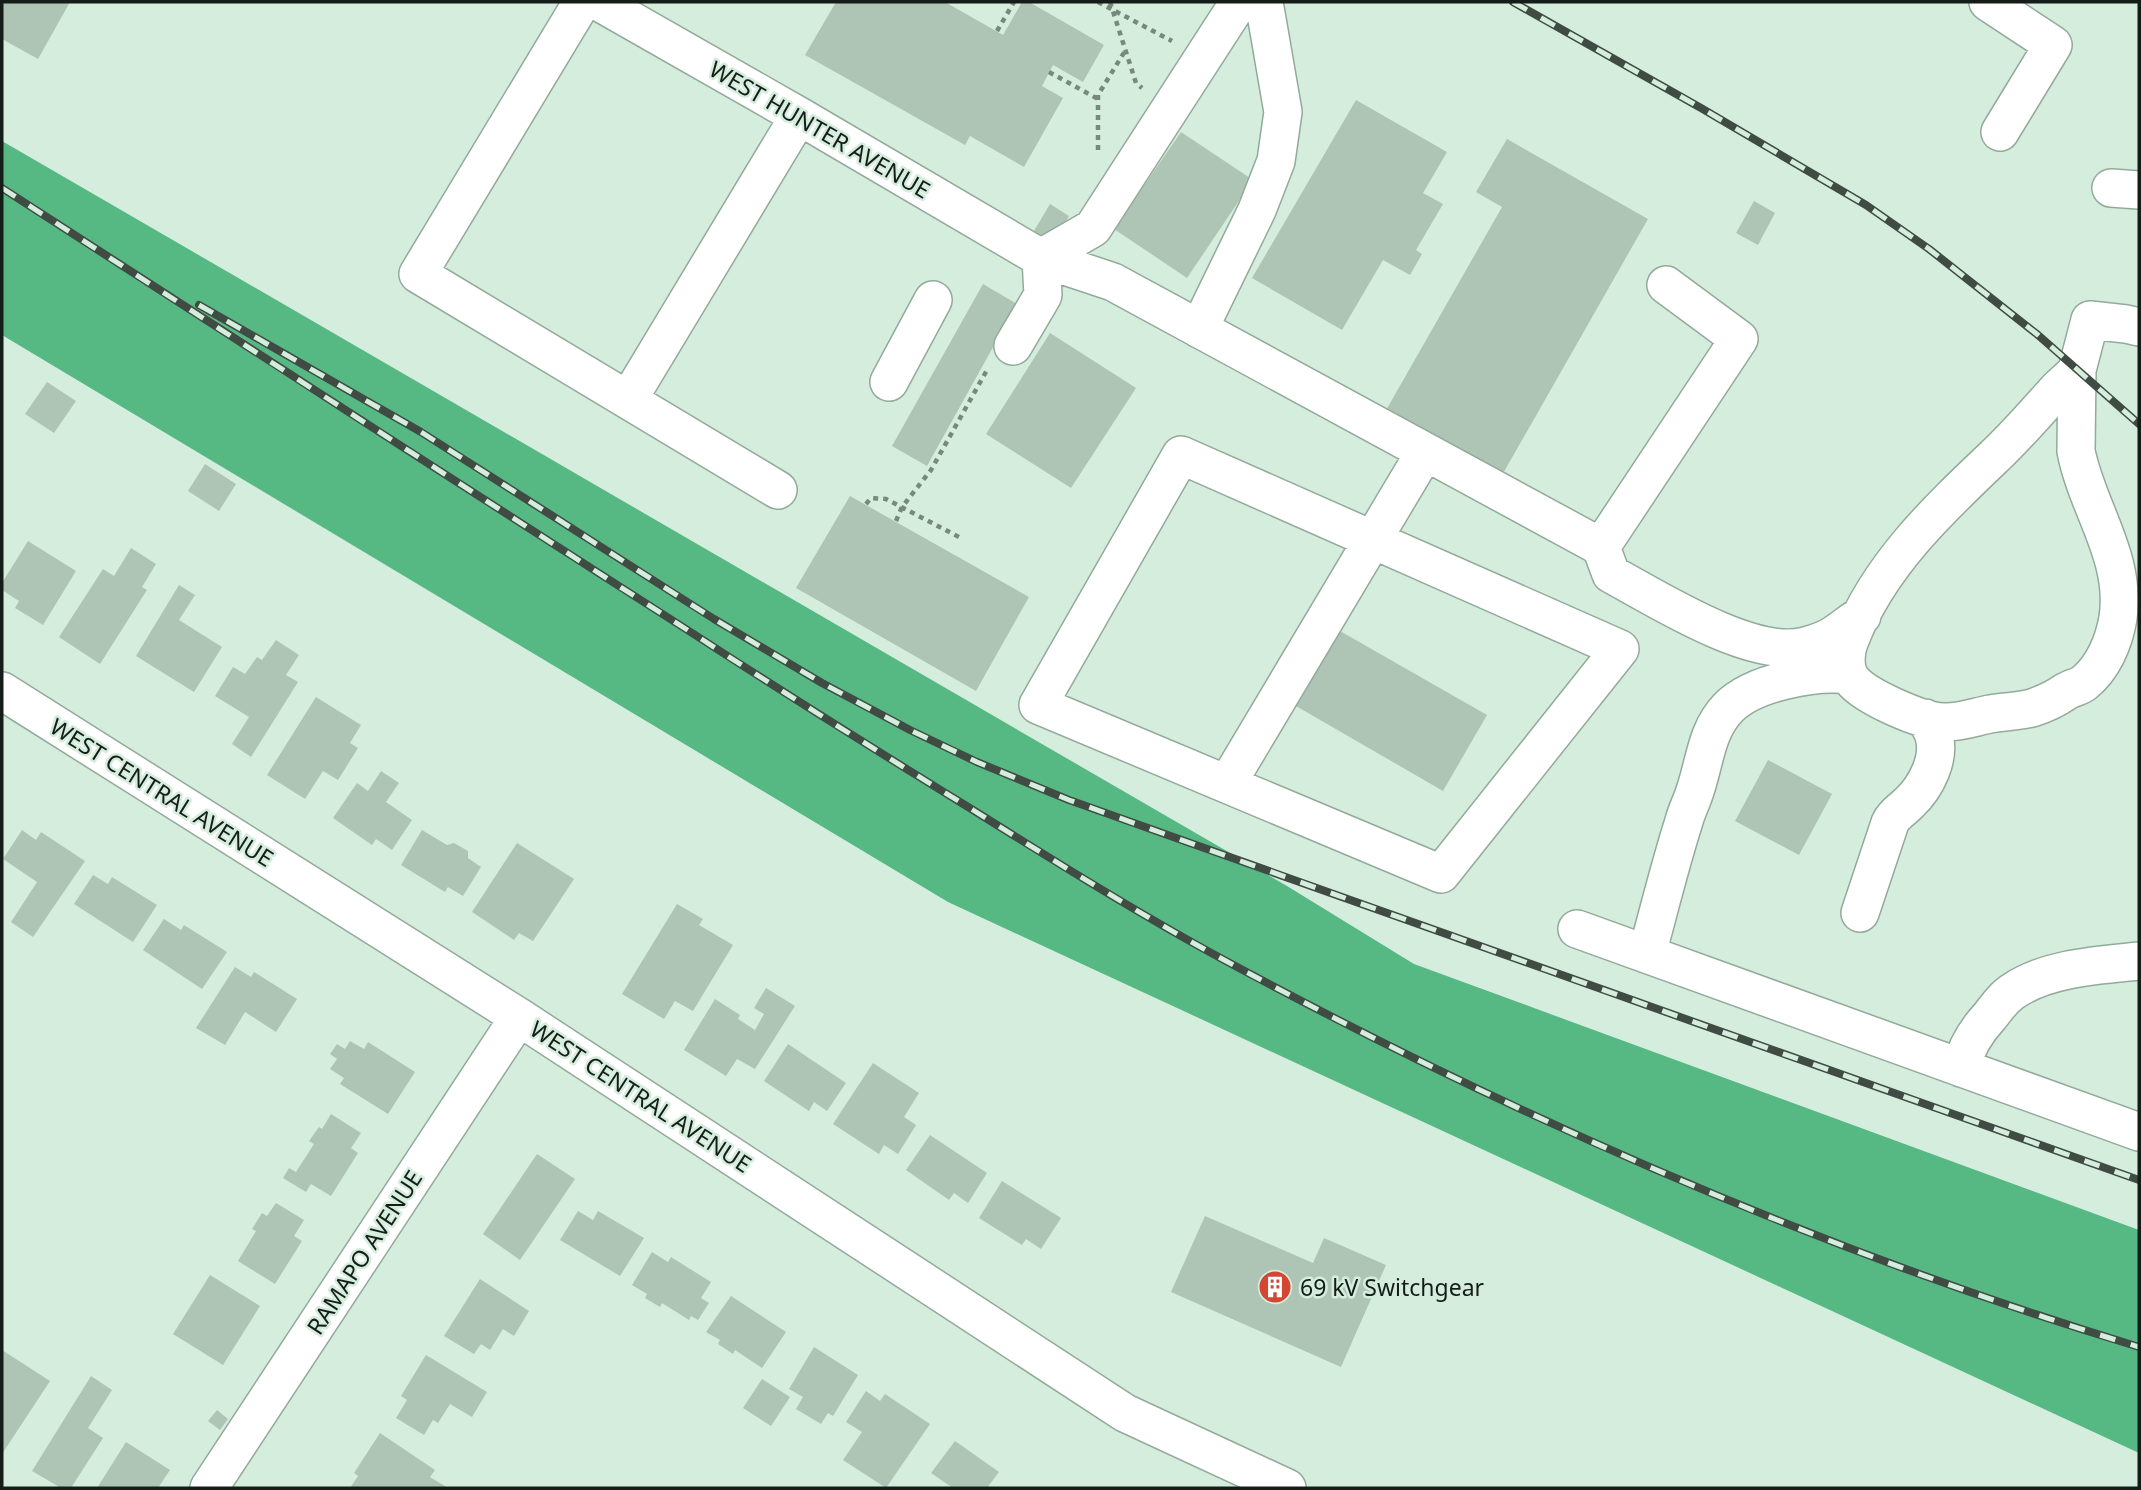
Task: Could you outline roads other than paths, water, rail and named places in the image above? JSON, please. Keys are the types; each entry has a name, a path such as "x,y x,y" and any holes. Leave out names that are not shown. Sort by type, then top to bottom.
{"street":[{"path":"582,2 418,274 778,489"},
{"name":"WEST HUNTER AVENUE","path":"599,2 1041,258 1113,282 1601,547"},
{"path":"1013,346 1043,295 1041,258 1093,228 1239,2"},
{"path":"1199,328 1257,210 1276,161 1283,112 1264,2"},
{"path":"1988,2 2053,45 2000,132"},
{"path":"628,400 800,116"},
{"path":"1666,285 1739,339 1601,547 1611,574 1708,626 1759,645 1794,648 1823,641 1862,616"},
{"path":"889,382 933,300"},
{"path":"2077,370 1900,554 1872,596 1850,639 1846,652 1849,675 1858,686 1884,702 1925,718 1944,722 2045,703 2082,684 2099,666 2110,647 2119,611 2118,576 2112,551 2084,484 2078,462 2077,370 2090,320 2139,327"},
{"path":"1227,784 1425,452"},
{"path":"1181,454 1620,649 1441,874 1227,784 1038,705 1181,454"},
{"path":"1647,954 1684,820 1696,788 1700,766 1720,718 1730,706 1761,688 1818,674 1849,675"},
{"name":"WEST CENTRAL AVENUE","path":"2,691 519,1017 1125,1413 1271,1485"},
{"path":"1860,913 1893,817 1926,785 1935,750 1934,734 1925,718"},
{"path":"1577,929 2139,1132"},
{"path":"1961,1068 1977,1030 2015,990 2060,972 2139,961"},
{"name":"RAMAPO AVENUE","path":"209,1488 519,1017"}],"railway":[{"path":"1513,2 1866,205 1929,249 2038,335 2139,424"},
{"path":"2,188 804,705 1098,887 1226,961 1447,1074 1673,1177 1904,1268 2139,1347"},
{"path":"199,305 421,432 714,619 822,683 977,762 1069,800 2139,1180"}],"place":[{"name":"69 kV Switchgear","path":"1275,1287"}]}
